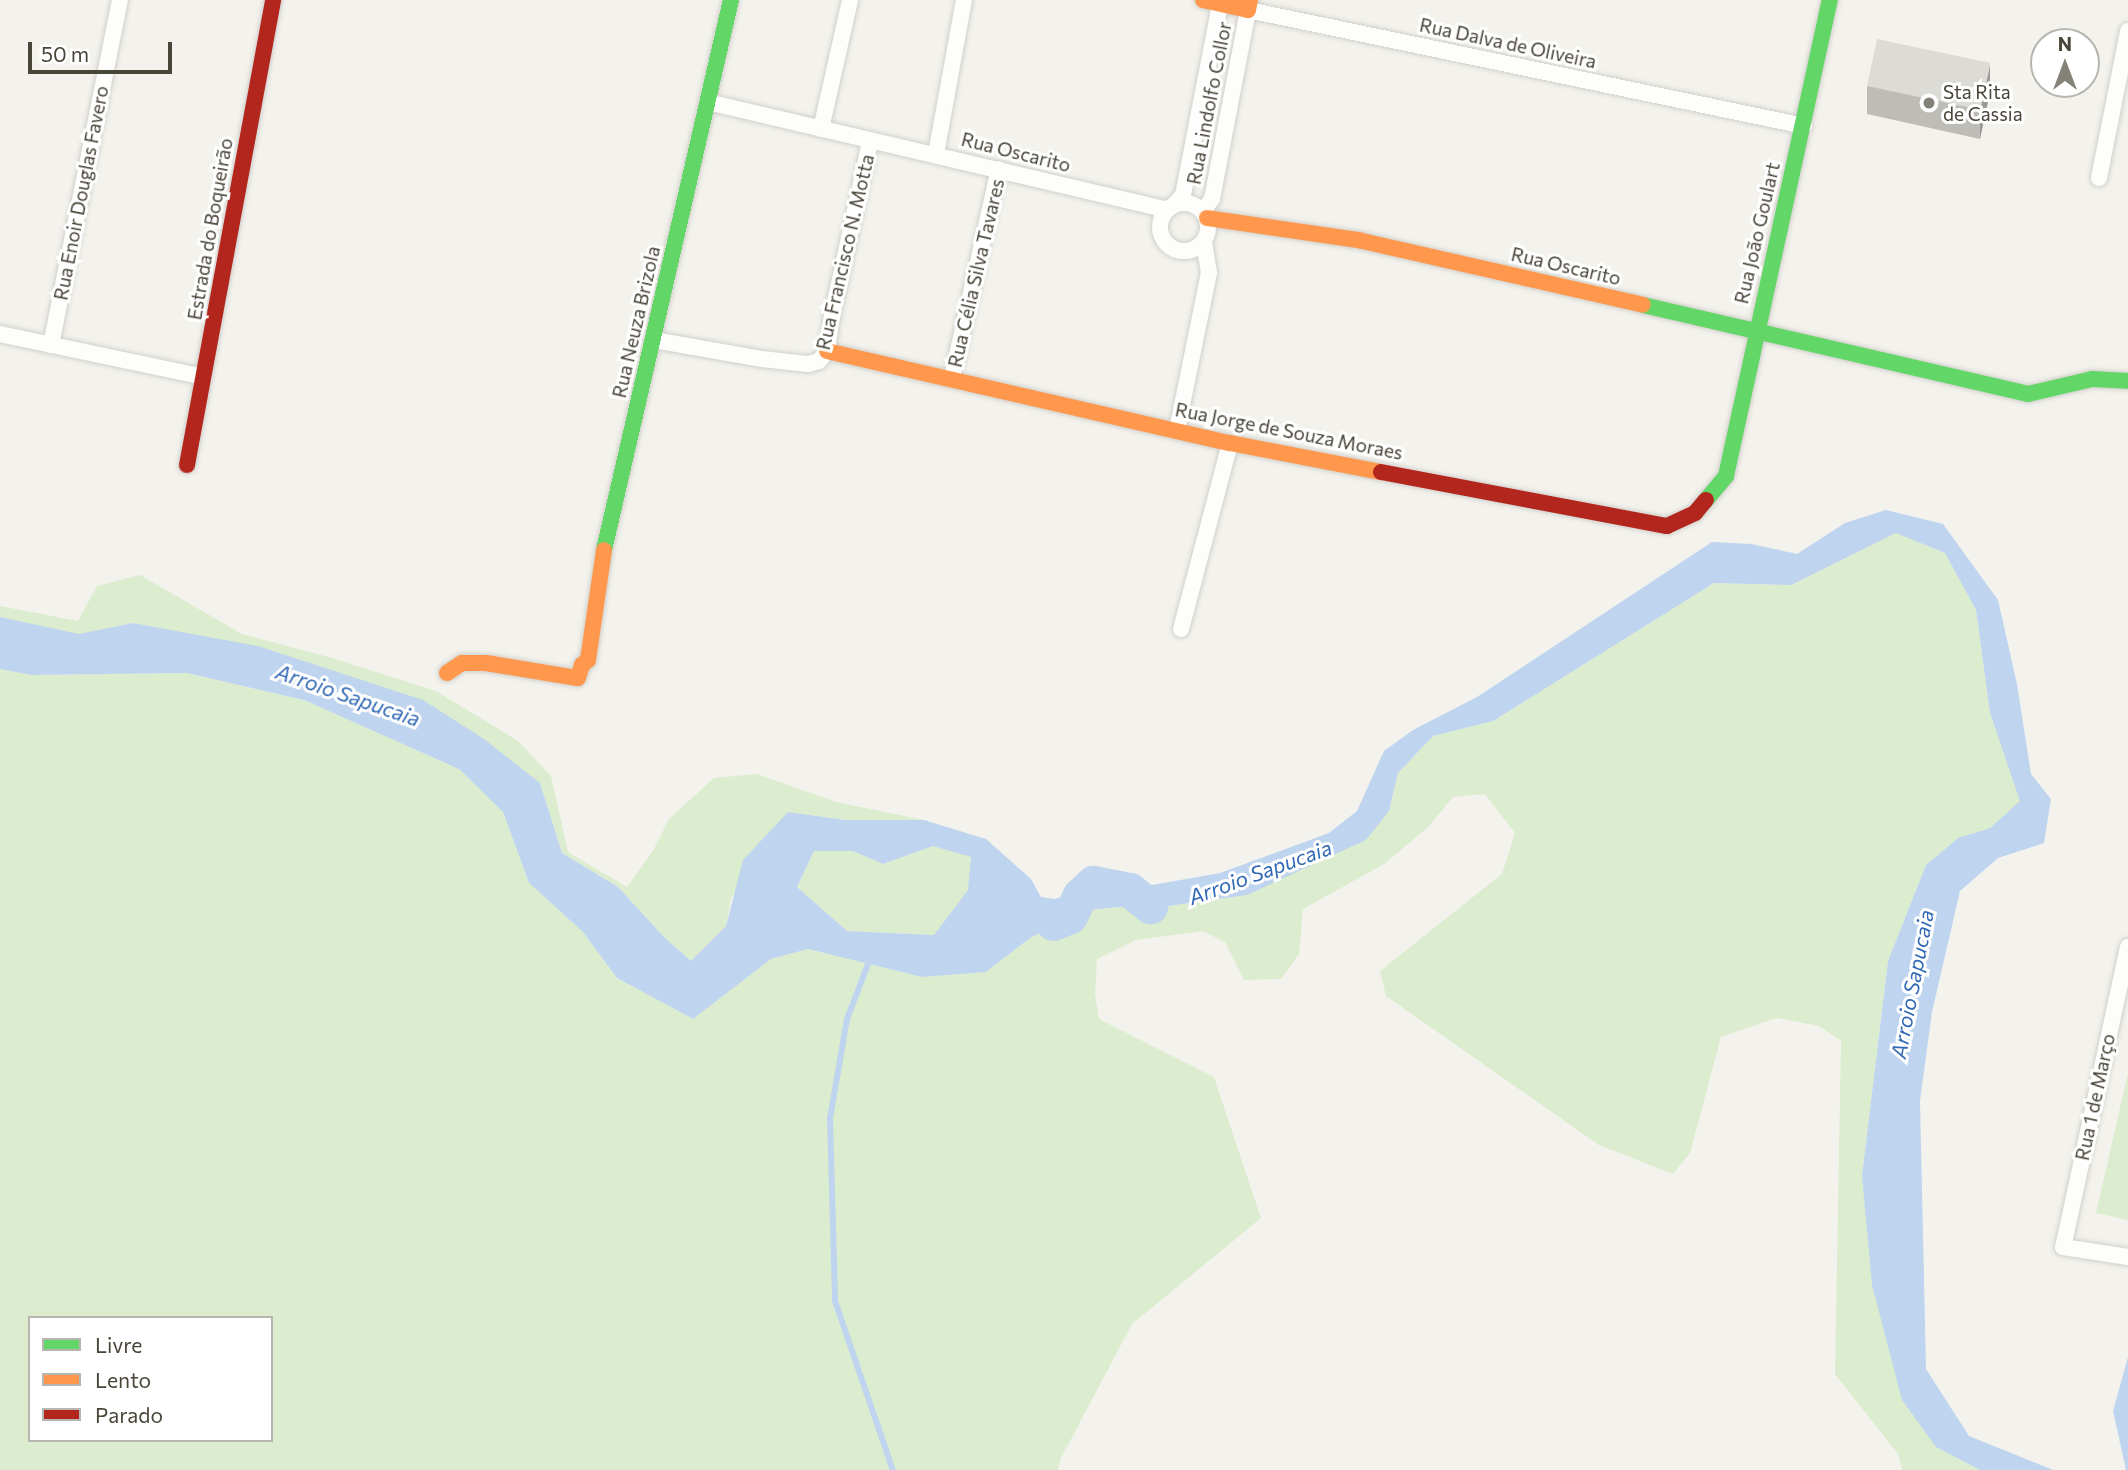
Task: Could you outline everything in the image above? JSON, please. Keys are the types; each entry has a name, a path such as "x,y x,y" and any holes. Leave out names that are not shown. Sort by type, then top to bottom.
{"street":[{"name":"Rua Enoir Douglas Favero","path":"51,345 120,0"},
{"name":"Estrada do Boqueirão","path":"187,465 273,0"},
{"name":"Rua Neuza Brizola","path":"447,673 462,663 486,663 578,678 582,665 590,655 595,596 611,516 731,0"},
{"path":"821,129 850,0"},
{"path":"936,155 964,0"},
{"name":"Rua Dalva de Oliveira","path":"1203,0 1249,5 1804,126"},
{"name":"Rua João Goulart","path":"1726,476 1830,0"},
{"name":"Rua Lindolfo Collor","path":"1170,208 1183,195 1221,2"},
{"name":"Rua Lindolfo Collor","path":"1205,215 1212,199 1249,5"},
{"path":"2099,178 2128,31"},
{"name":"Rua Oscarito","path":"708,102 870,142 1170,208"},
{"name":"Rua Francisco N. Motta","path":"653,340 808,364 819,361 827,351 832,316 870,142"},
{"name":"Rua Célia Silva Tavares","path":"952,377 999,169"},
{"path":"1189,203 1205,215 1208,234 1204,241 1191,250 1183,251 1169,246 1161,232 1160,224 1170,208 1189,203"},
{"name":"Rua Oscarito","path":"1205,215 1359,240 2028,394 2092,379 2128,381"},
{"path":"1177,430 1209,273 1204,241"},
{"path":"1,338 51,345 204,377"},
{"name":"Rua Jorge de Souza Moraes","path":"827,351 952,377 1045,403 1230,443 1667,526 1695,513 1726,476"},
{"path":"1181,629 1230,443"},
{"name":"Rua 1 de Março","path":"2128,947 2063,1247 2128,1257"}],"green space":[{"path":"1896,533 1945,553 1976,610 1990,713 2021,801 1990,828 1958,838 1926,865 1888,961 1862,1176 1936,1447 1980,1470 1902,1470 1898,1454 1835,1374 1841,1041 1819,1026 1776,1018 1721,1037 1690,1153 1673,1174 1599,1145 1386,996 1380,971 1502,874 1515,833 1485,794 1453,797 1428,827 1384,864 1303,909 1299,954 1281,979 1244,980 1225,942 1203,931 1136,940 1097,959 1095,994 1099,1019 1214,1077 1261,1218 1132,1324 1061,1458 1058,1470 0,1470 0,669 31,675 187,673 304,700 459,769 503,812 529,883 583,932 617,978 693,1019 771,959 808,949 922,977 986,972 1030,938 1090,910 1129,906 1154,908 1247,895 1389,811 1398,773 1433,736 1493,721 1714,583 1791,585"},
{"path":"140,575 242,634 332,658 436,691 518,741 551,776 568,852 627,887 653,851 669,819 714,778 757,774 836,802 924,820 846,820 788,812 731,898 726,926 691,961 664,937 618,887 562,853 540,783 133,623 79,635 0,617 0,606 78,621 97,586"},
{"path":"933,846 971,856 969,890 934,935 847,931 797,887 814,851 853,851 883,864"},
{"path":"2128,1073 2128,1220 2096,1213"}],"water":[{"path":"1886,510 1943,524 1998,600 2017,684 2031,774 2051,799 2044,843 1998,858 1960,891 1932,1012 1920,1101 1926,1369 1969,1436 2053,1470 1980,1470 1936,1447 1902,1400 1872,1285 1862,1176 1888,961 1926,865 1958,838 1990,828 2020,801 1990,713 1976,610 1945,553 1896,533 1791,585 1714,583 1493,721 1433,736 1398,773 1389,811 1366,840 1247,895 1154,908 1129,906 1090,910 1030,938 986,972 922,977 808,949 771,959 693,1019 617,978 583,932 529,883 503,812 459,769 304,700 187,673 31,675 0,669 0,617 79,634 133,623 258,646 423,700 484,739 540,783 562,853 618,887 664,937 691,961 726,926 743,860 788,812 846,820 924,820 986,839 1031,879 1041,897 1054,899 1126,882 1152,885 1220,873 1329,833 1357,811 1384,751 1413,730 1477,697 1712,542 1751,544 1797,554 1845,523","holes":["933,846 971,857 968,890 934,935 847,931 797,887 814,851 853,851 883,864"]},
{"path":"2128,1357 2128,1470 2126,1470 2113,1411"}],"building":[{"path":"1877,39 1990,63 1980,110 1867,86"}],"waterway":[{"name":"Arroio Sapucaia","path":"1053,923 1070,916 1080,895 1093,883 1130,890 1150,906"},
{"path":"870,959 847,1019 830,1118 835,1301 893,1470"}],"traffic: fast":[{"path":"604,550 731,0"},
{"path":"1706,500 1726,476 1830,0"},
{"path":"1643,305 2028,394 2092,379 2128,381"}],"traffic: slow":[{"path":"1203,0 1248,10 1250,0"},
{"path":"1207,218 1358,240 1643,305"},
{"path":"827,351 1230,443 1381,472"},
{"path":"447,673 462,663 486,663 578,678 582,665 588,660 604,550"}],"traffic: jam":[{"path":"187,465 273,0"},
{"path":"1381,472 1667,526 1695,513 1706,500"}],"place":[{"name":"Sta Rita de Cassia","path":"1929,103"}]}
